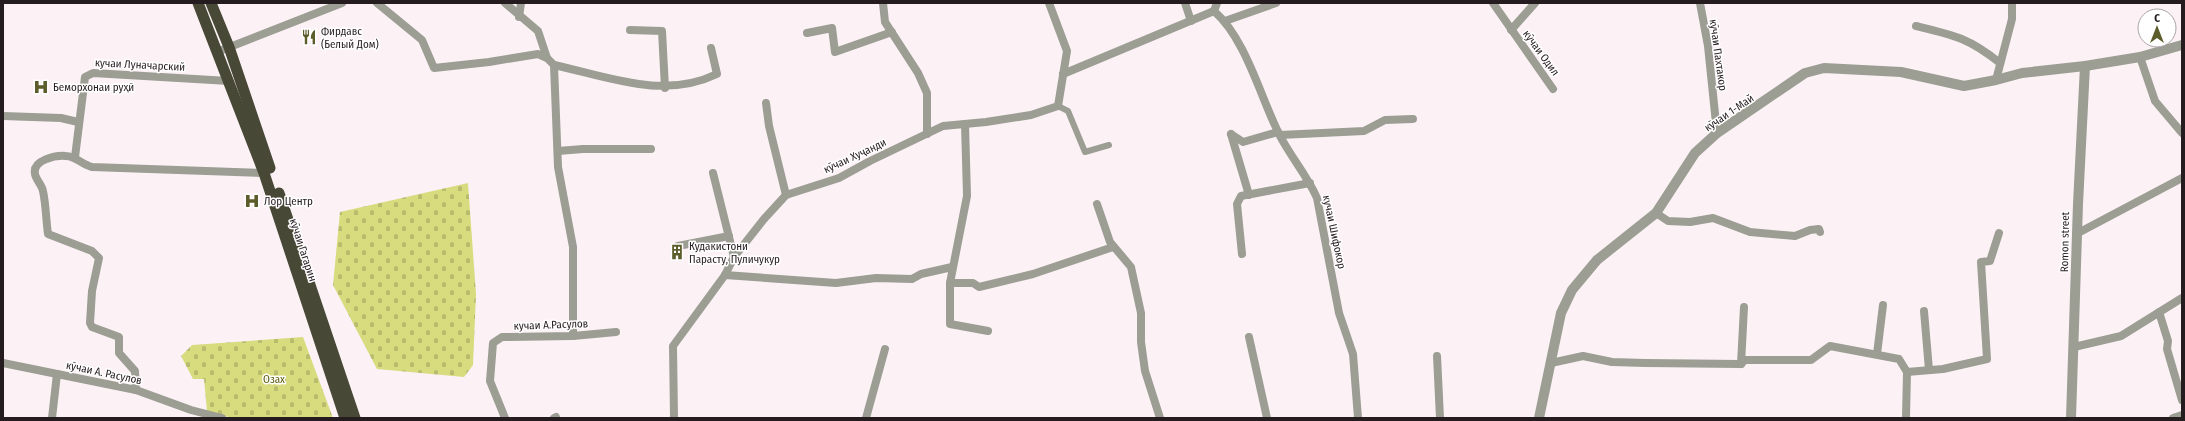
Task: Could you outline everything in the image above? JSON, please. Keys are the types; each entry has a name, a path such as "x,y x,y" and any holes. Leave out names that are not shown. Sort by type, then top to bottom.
{"highway":[{"name":"кӯчаи Гагарин","path":"198,3 264,173 345,418"},
{"name":"кӯчаи Гагарин","path":"211,3 229,47 355,418"}],"street":[{"path":"217,52 342,3"},
{"path":"377,3 422,40 434,68 489,62 538,54 547,58 554,65 635,84 665,88 706,79 717,74 711,48"},
{"path":"505,3 538,31 547,58"},
{"path":"520,17 521,3"},
{"path":"883,3 885,22 918,73 927,93 927,134"},
{"path":"1049,3 1067,51 1058,106 1068,111 1085,152 1109,145"},
{"path":"1185,3 1190,21"},
{"path":"1063,74 1190,21 1216,7 1226,21 1276,3"},
{"name":"кӯчаи Одил","path":"1492,3 1553,89"},
{"name":"кӯчаи Одил","path":"1511,30 1535,3"},
{"name":"кӯчаи Пахтакор","path":"1700,3 1708,46 1717,133"},
{"path":"1996,80 2012,19 2012,3"},
{"name":"кучаи Шифокор","path":"1226,21 1233,31 1279,134 1310,183 1317,198 1339,313 1353,354 1358,418"},
{"path":"1916,26 1963,38 1981,47 2000,63"},
{"path":"808,33 832,28 835,52 892,32"},
{"path":"630,30 662,31 665,88"},
{"name":"кӯчаи 1-Май","path":"1538,418 1561,313 1572,290 1597,260 1656,214 1695,153 1717,133 1806,74 1824,68 1901,72 1964,86 2022,73 2086,66 2140,57 2182,45"},
{"path":"2140,57 2155,101 2182,133"},
{"path":"554,65 558,167 573,246 573,336"},
{"name":"Romon street","path":"2071,418 2086,66"},
{"name":"кучаи Луначарский","path":"75,157 78,122 85,77 92,73 229,82"},
{"path":"766,103 769,126 786,195"},
{"name":"кӯчаи Хуҷанди","path":"674,418 673,346 725,275 734,257 764,219 786,195 839,178 870,161 943,126 1031,115 1058,106"},
{"path":"3,116 61,118 78,122"},
{"path":"1250,195 1231,134 1243,142 1279,134 1364,131 1385,120 1413,119"},
{"path":"965,124 967,196 952,267 950,283 950,324 988,331"},
{"path":"558,151 583,149 651,149"},
{"path":"136,390 135,371 119,353 119,337 92,327 90,323 92,291 100,258 92,251 48,234 43,190 35,175 35,169 44,160 62,156 75,157 85,165 92,167 264,173"},
{"path":"713,173 734,257"},
{"path":"2078,233 2182,178"},
{"path":"1242,254 1237,204 1241,196 1310,183"},
{"path":"1098,204 1113,247 1131,267 1141,313 1141,342 1145,370 1160,418"},
{"path":"1656,214 1668,221 1690,222 1713,218 1750,232 1795,236 1810,230 1819,229 1820,232"},
{"path":"1908,372 1943,369 1987,359 1981,262 1990,262 1999,232"},
{"path":"678,246 729,236"},
{"path":"950,283 973,283 979,287 1033,274 1113,247"},
{"path":"725,275 836,283 876,278 912,278 921,274 952,267"},
{"path":"2074,347 2121,336 2182,298"},
{"path":"1877,354 1883,305"},
{"path":"1741,364 1744,307"},
{"path":"1924,311 1929,370"},
{"path":"2159,312 2168,341 2167,349 2182,400"},
{"name":"кучаи А.Расулов","path":"505,418 490,381 494,343 502,337 573,336 616,332"},
{"path":"1249,337 1268,418"},
{"path":"1551,363 1582,356 1612,362 1645,364 1741,364 1745,360 1811,360 1830,346 1899,359 1908,372 1906,418"},
{"path":"866,418 885,349"},
{"path":"1437,356 1440,418"},
{"name":"кӯчаи А. Расулов","path":"3,363 136,390 191,410 222,418"},
{"path":"52,418 57,374"},
{"path":"2174,418 2182,415"}],"green space":[{"path":"468,183 476,294 473,365 464,377 377,369 333,285 340,212"},
{"name":"Озах","path":"303,337 333,418 232,418 207,411 204,379 193,379 181,356 192,345"}],"place":[{"name":"Фирдавс (Белый Дом)","path":"309,37"},
{"name":"Беморхонаи руҳӣ","path":"41,87"},
{"name":"Лор Центр","path":"252,201"},
{"name":"Кудакистони Парасту, Пуличукур","path":"677,252"}]}
